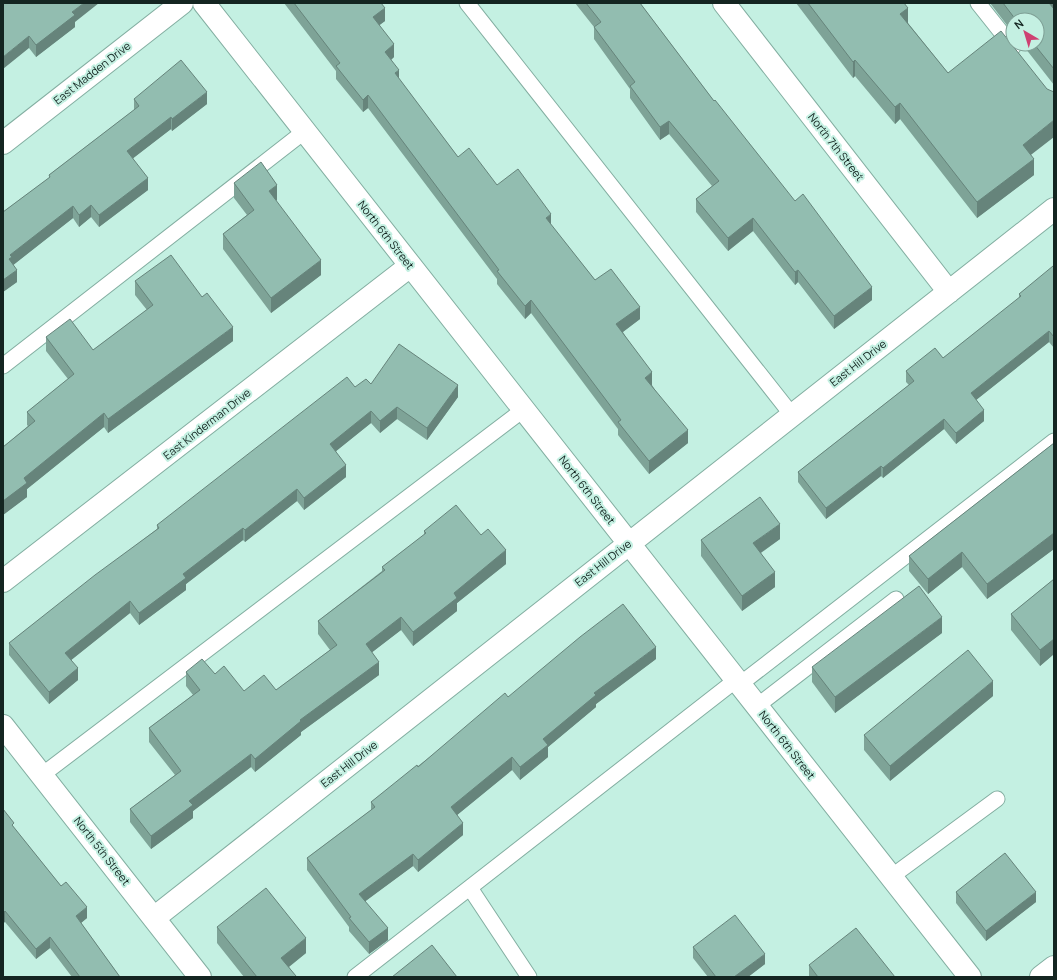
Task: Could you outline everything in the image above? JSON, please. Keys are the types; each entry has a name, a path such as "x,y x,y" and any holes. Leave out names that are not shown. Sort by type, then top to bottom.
{"street":[{"name":"East Madden Drive","path":"3,143 182,3"},
{"name":"North 6th Street","path":"204,3 970,977"},
{"name":"North 7th Street","path":"724,3 949,292"},
{"name":"East Hill Drive","path":"154,918 628,543 1054,209"},
{"name":"East Kinderman Drive","path":"3,581 410,266"},
{"name":"North 5th Street","path":"4,730 42,775 200,977"},
{"path":"1041,977 1054,967"}],"lane":[{"path":"467,3 792,415"},
{"path":"978,3 1021,58"},
{"path":"3,366 305,131"},
{"path":"42,775 523,410"},
{"path":"355,977 1054,441"},
{"path":"757,706 896,599"},
{"path":"891,877 997,799"},
{"path":"470,888 529,977"}],"building":[{"path":"3,3 84,3 72,12 75,15 36,45 29,36 3,57"},
{"path":"294,3 381,3 385,8 373,17 394,44 385,52 399,70 395,73 458,157 469,148 497,185 518,169 551,214 546,218 595,280 611,269 640,307 616,324 652,372 645,378 688,430 649,461 618,422 621,420 531,300 525,306 497,271 499,270 368,95 363,100 336,66 340,63"},
{"path":"586,3 640,3 714,101 715,100 795,201 803,194 872,287 834,316 798,270 795,272 753,218 728,238 696,199 719,181 669,121 660,127 630,86 635,82 594,27 601,22"},
{"path":"808,3 904,3 908,8 900,14 948,73 1001,31 1005,36 1005,52 1018,52 1047,89 1054,92 1054,120 1023,145 1034,159 977,202 900,103 895,107 855,60 853,62"},
{"path":"1003,3 1049,3 1054,9 1054,69 1040,52 1045,52 1045,12 1010,12"},
{"path":"181,60 207,92 172,119 171,117 127,151 148,178 99,215 91,205 79,215 73,206 10,255 12,257 9,259 17,270 3,280 3,212 50,177 49,175 139,106 134,99"},
{"path":"261,162 277,185 269,191 321,260 271,298 223,234 254,210 234,183"},
{"path":"171,255 202,297 207,293 233,327 108,419 104,413 24,478 27,483 3,501 3,447 35,421 27,412 74,374 46,337 70,319 93,350 153,305 135,281"},
{"path":"1053,266 1054,337 1049,331 971,393 984,410 956,433 944,419 883,468 881,466 826,508 798,472 914,381 906,371 935,348 943,358 1021,296 1019,294"},
{"path":"399,344 458,385 427,428 397,407 380,421 371,411 330,444 346,465 304,498 297,489 245,530 243,528 183,574 186,578 139,613 130,601 65,653 78,668 49,692 9,643 95,575 159,528 157,525 347,377 355,387 366,379 371,384"},
{"path":"1054,443 1054,533 987,584 962,552 928,579 909,556"},
{"path":"760,497 780,524 753,543 775,572 742,596 701,540"},
{"path":"456,505 481,535 488,529 506,550 454,593 457,598 413,632 401,617 366,644 379,662 300,720 301,721 255,759 251,754 189,801 193,805 151,836 130,809 181,771 149,728 200,690 186,672 202,659 215,674 224,666 244,691 264,675 276,690 337,645 318,621 385,570 382,567 426,533 424,531"},
{"path":"1054,579 1054,639 1040,650 1011,614"},
{"path":"919,586 942,617 835,697 812,667"},
{"path":"623,604 656,647 594,693 596,695 543,739 548,745 520,767 512,757 451,807 463,823 418,860 413,854 359,894 388,928 369,942 349,918 351,917 307,858 375,807 371,802 417,765 418,767 505,693 508,697 580,637"},
{"path":"968,650 993,681 890,766 864,735"},
{"path":"3,809 14,823 12,825 61,886 66,882 87,907 76,916 120,977 80,977 50,937 36,949 5,911 3,913"},
{"path":"1005,853 1036,892 986,931 956,892"},
{"path":"266,888 306,938 281,958 296,976 295,977 257,977 217,927"},
{"path":"735,915 765,954 734,977 716,977 693,947"},
{"path":"856,928 895,977 818,977 809,965"},
{"path":"432,945 457,977 392,977"}]}
